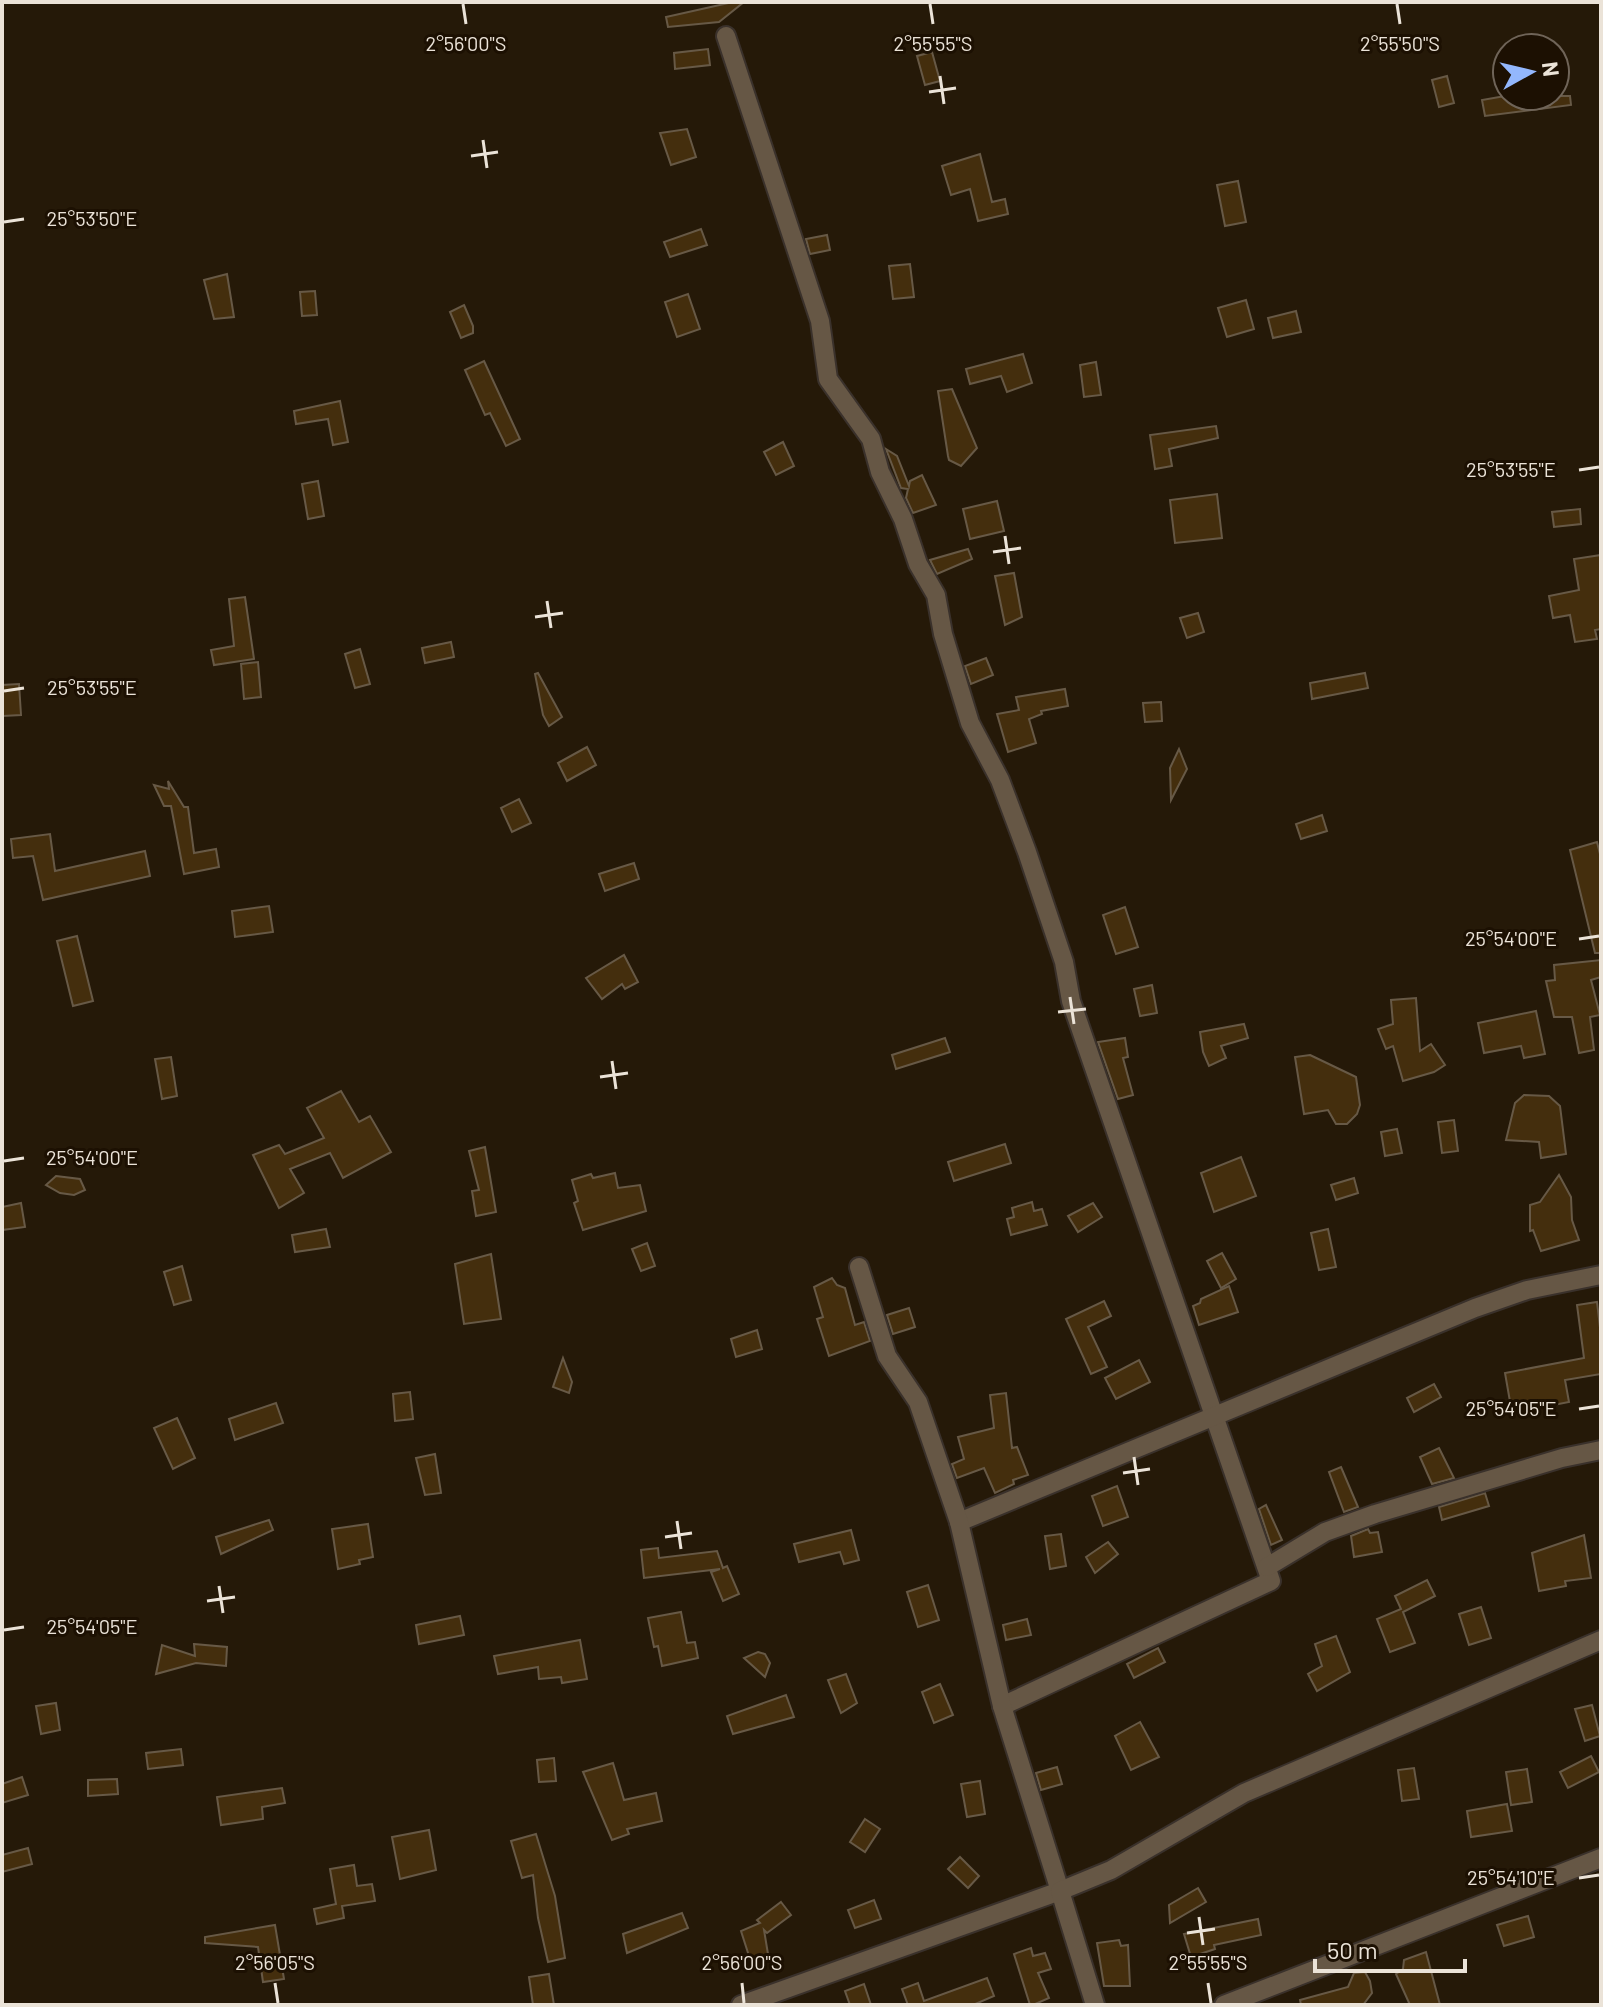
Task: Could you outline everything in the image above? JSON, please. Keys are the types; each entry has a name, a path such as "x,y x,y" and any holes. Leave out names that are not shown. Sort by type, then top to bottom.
{"street":[{"path":"726,36 820,321 828,379 871,439 880,472 903,519 918,564 936,595 943,634 970,723 1000,780 1027,852 1064,962 1071,1001 1271,1581 1002,1706"},
{"path":"859,1267 887,1356 918,1402 959,1522 1002,1706 1095,2005"},
{"path":"959,1522 1475,1308 1527,1290 1601,1275"},
{"path":"1267,1567 1325,1532 1375,1514 1562,1458 1601,1450"},
{"path":"741,2005 1111,1870 1244,1793 1601,1640"},
{"path":"1224,2005 1601,1858"}],"building":[{"path":"744,2 719,22 668,27 666,17"},
{"path":"708,49 710,65 675,69 674,53"},
{"path":"932,52 940,81 925,85 917,56"},
{"path":"1447,76 1454,103 1439,107 1432,80"},
{"path":"1491,98 1491,112 1516,112 1485,116 1482,100"},
{"path":"687,129 696,157 671,165 660,133"},
{"path":"980,154 992,202 1005,199 1008,214 978,221 970,189 951,195 942,166"},
{"path":"1238,181 1246,222 1225,226 1217,185"},
{"path":"701,229 707,245 670,257 664,242"},
{"path":"827,235 830,250 810,254 806,239"},
{"path":"910,264 914,297 893,299 889,266"},
{"path":"227,274 234,317 214,319 204,280"},
{"path":"315,291 317,315 302,316 300,292"},
{"path":"688,294 700,329 677,337 665,302"},
{"path":"1246,300 1254,329 1227,337 1218,308"},
{"path":"464,305 473,333 461,338 450,312"},
{"path":"1296,311 1301,332 1273,338 1268,318"},
{"path":"1023,354 1032,383 1007,392 1001,376 970,384 966,369"},
{"path":"484,361 520,439 506,446 490,413 485,415 465,370"},
{"path":"1096,362 1101,395 1084,397 1080,365"},
{"path":"952,389 977,448 961,466 949,460 938,391"},
{"path":"340,401 348,442 333,445 328,419 296,424 294,411"},
{"path":"1216,426 1218,438 1169,449 1172,466 1155,469 1150,435"},
{"path":"783,442 794,466 776,475 764,452"},
{"path":"886,449 897,456 909,486 910,481 922,475 936,505 913,513 906,498 908,489 901,488"},
{"path":"318,481 324,516 308,519 302,484"},
{"path":"1217,494 1222,538 1175,543 1170,500"},
{"path":"997,501 1004,531 970,539 963,509"},
{"path":"1580,509 1581,524 1554,527 1552,512"},
{"path":"968,549 972,559 937,574 930,560"},
{"path":"1601,555 1601,629 1595,630 1597,639 1575,642 1570,615 1553,618 1549,596 1579,590 1574,559"},
{"path":"1014,573 1022,617 1005,625 995,576"},
{"path":"245,597 254,659 214,665 211,650 234,646 229,599"},
{"path":"1198,613 1204,632 1187,638 1180,618"},
{"path":"451,642 454,657 425,663 422,648"},
{"path":"360,649 370,684 355,688 345,654"},
{"path":"986,658 993,675 971,684 965,666"},
{"path":"258,662 261,697 244,699 241,664"},
{"path":"538,673 562,717 549,726 543,715 535,674"},
{"path":"1365,673 1368,688 1312,699 1310,683"},
{"path":"19,684 21,715 3,716 2,685"},
{"path":"1065,689 1068,706 1041,711 1042,714 1029,719 1036,743 1008,752 997,714 1019,710 1016,697"},
{"path":"1161,702 1162,721 1145,722 1143,703"},
{"path":"587,747 596,765 567,781 558,763"},
{"path":"1179,749 1187,769 1171,800 1170,768"},
{"path":"168,781 184,807 188,807 194,853 216,849 219,867 184,874 171,806 164,806 154,785 169,789"},
{"path":"519,799 531,823 512,832 501,808"},
{"path":"1322,815 1327,831 1301,839 1296,824"},
{"path":"50,834 55,871 145,851 150,876 43,900 33,856 13,858 11,839"},
{"path":"1597,842 1601,858 1601,953 1595,953 1570,850"},
{"path":"634,863 639,879 605,891 599,874"},
{"path":"269,906 273,932 235,937 232,911"},
{"path":"1125,907 1138,947 1116,954 1103,915"},
{"path":"77,936 93,1001 73,1006 57,941"},
{"path":"624,955 638,982 625,989 622,984 602,999 586,978"},
{"path":"1601,960 1601,977 1591,980 1600,1015 1590,1017 1594,1050 1579,1053 1572,1017 1554,1017 1546,981 1555,980 1554,965"},
{"path":"1152,985 1157,1013 1140,1016 1134,989"},
{"path":"1416,998 1420,1051 1431,1044 1445,1065 1434,1072 1403,1081 1393,1046 1386,1049 1378,1029 1393,1024 1391,1000"},
{"path":"1536,1011 1545,1054 1524,1058 1521,1046 1484,1053 1478,1023"},
{"path":"1244,1024 1248,1038 1221,1046 1226,1058 1209,1066 1200,1032"},
{"path":"945,1038 950,1052 896,1069 892,1055"},
{"path":"1125,1038 1128,1057 1123,1058 1133,1095 1118,1099 1098,1042"},
{"path":"1310,1055 1356,1077 1360,1105 1357,1114 1347,1124 1336,1124 1328,1110 1304,1114 1295,1057"},
{"path":"171,1057 177,1096 162,1099 155,1059"},
{"path":"341,1091 359,1122 370,1116 391,1152 343,1178 330,1153 290,1169 304,1193 279,1208 253,1155 279,1145 285,1154 324,1138 307,1108"},
{"path":"1524,1095 1549,1096 1560,1106 1566,1154 1541,1158 1539,1142 1506,1140 1515,1103"},
{"path":"1454,1120 1458,1151 1442,1153 1438,1122"},
{"path":"1397,1129 1402,1153 1385,1156 1381,1132"},
{"path":"1005,1144 1011,1163 954,1181 948,1162"},
{"path":"485,1147 496,1212 476,1216 472,1191 479,1190 469,1151"},
{"path":"1241,1157 1256,1196 1214,1212 1201,1173"},
{"path":"615,1173 618,1188 640,1185 646,1211 583,1230 574,1203 578,1201 572,1180 591,1174 593,1178"},
{"path":"1559,1175 1571,1197 1572,1220 1579,1240 1541,1251 1533,1230 1530,1231 1530,1205 1540,1202"},
{"path":"56,1176 80,1179 85,1190 74,1195 60,1193 46,1185"},
{"path":"1354,1178 1358,1193 1336,1200 1331,1185"},
{"path":"1032,1202 1034,1211 1042,1209 1047,1225 1011,1235 1007,1219 1014,1217 1012,1208"},
{"path":"21,1203 25,1227 2,1230 2,1207"},
{"path":"1093,1203 1102,1217 1078,1232 1068,1216"},
{"path":"326,1229 330,1247 295,1252 292,1235"},
{"path":"1328,1229 1336,1267 1319,1270 1311,1233"},
{"path":"647,1243 655,1266 641,1271 632,1249"},
{"path":"1222,1253 1236,1279 1221,1288 1207,1261"},
{"path":"491,1254 501,1319 464,1324 455,1264"},
{"path":"182,1266 191,1300 174,1305 164,1272"},
{"path":"832,1278 837,1285 845,1288 855,1325 864,1322 870,1341 829,1356 817,1319 823,1317 814,1287"},
{"path":"1229,1286 1238,1312 1199,1325 1193,1306"},
{"path":"1104,1301 1111,1316 1088,1327 1107,1367 1091,1374 1066,1319"},
{"path":"1597,1302 1601,1374 1565,1380 1569,1402 1512,1413 1505,1373 1584,1358 1577,1305"},
{"path":"909,1308 915,1327 893,1334 887,1315"},
{"path":"757,1330 762,1349 736,1357 731,1339"},
{"path":"563,1358 572,1382 569,1393 553,1387"},
{"path":"1139,1360 1150,1382 1116,1399 1105,1378"},
{"path":"1434,1384 1441,1397 1414,1412 1407,1398"},
{"path":"410,1392 413,1419 395,1421 393,1394"},
{"path":"1006,1393 1012,1448 1017,1447 1028,1475 1013,1480 1014,1484 995,1493 984,1468 957,1478 952,1464 964,1459 958,1437 994,1428 990,1395"},
{"path":"276,1403 283,1423 235,1440 229,1419"},
{"path":"177,1418 195,1458 173,1469 154,1428"},
{"path":"1439,1448 1454,1478 1432,1484 1420,1457"},
{"path":"435,1454 441,1493 425,1495 416,1458"},
{"path":"1341,1467 1358,1507 1344,1512 1329,1472"},
{"path":"1117,1486 1128,1517 1103,1526 1092,1496"},
{"path":"1485,1493 1489,1506 1442,1520 1439,1507"},
{"path":"1266,1505 1282,1540 1271,1545 1259,1509"},
{"path":"269,1520 273,1530 221,1554 216,1537"},
{"path":"368,1524 373,1557 359,1560 360,1564 338,1569 332,1529"},
{"path":"1368,1529 1370,1533 1378,1532 1382,1552 1354,1557 1351,1536"},
{"path":"851,1530 859,1560 844,1564 840,1552 799,1562 794,1544"},
{"path":"1061,1534 1066,1566 1050,1569 1045,1536"},
{"path":"1584,1535 1591,1578 1565,1581 1566,1586 1539,1591 1532,1553"},
{"path":"1108,1542 1118,1554 1095,1573 1086,1557"},
{"path":"658,1548 659,1558 717,1551 723,1568 727,1566 739,1594 723,1601 711,1572 720,1569 644,1578 641,1550"},
{"path":"1427,1580 1435,1596 1403,1612 1415,1643 1390,1652 1377,1619 1401,1609 1395,1596"},
{"path":"928,1585 939,1620 918,1627 907,1592"},
{"path":"1481,1607 1491,1638 1469,1645 1459,1614"},
{"path":"681,1612 687,1643 695,1642 698,1658 662,1666 648,1618"},
{"path":"460,1616 464,1635 419,1644 416,1625"},
{"path":"1027,1619 1031,1635 1006,1640 1003,1625"},
{"path":"1336,1636 1350,1672 1317,1691 1308,1674 1322,1666 1315,1644"},
{"path":"580,1640 587,1679 562,1683 561,1677 539,1679 538,1667 498,1674 494,1656"},
{"path":"194,1644 227,1647 226,1666 196,1663 156,1674 162,1645 195,1656"},
{"path":"1158,1648 1165,1662 1134,1678 1127,1664"},
{"path":"758,1652 765,1654 770,1663 765,1677 744,1658"},
{"path":"846,1674 857,1703 841,1713 828,1680"},
{"path":"940,1684 953,1715 934,1723 922,1692"},
{"path":"786,1695 794,1717 733,1734 727,1716"},
{"path":"56,1703 60,1730 41,1734 36,1706"},
{"path":"1592,1705 1600,1736 1585,1741 1575,1709"},
{"path":"1140,1722 1159,1757 1131,1770 1115,1736"},
{"path":"181,1749 183,1765 148,1769 146,1753"},
{"path":"1591,1756 1599,1772 1568,1788 1560,1772"},
{"path":"554,1758 556,1781 539,1782 537,1760"},
{"path":"613,1763 624,1800 656,1793 662,1821 627,1829 629,1834 612,1840 583,1772"},
{"path":"1057,1767 1062,1784 1041,1790 1036,1773"},
{"path":"1414,1768 1419,1799 1402,1801 1398,1770"},
{"path":"1527,1769 1532,1802 1511,1805 1506,1772"},
{"path":"22,1777 28,1795 2,1803 2,1784"},
{"path":"117,1779 118,1794 88,1796 88,1780"},
{"path":"980,1781 985,1814 967,1817 961,1784"},
{"path":"282,1788 285,1803 262,1807 263,1819 221,1825 217,1797"},
{"path":"1507,1804 1512,1831 1471,1837 1467,1811"},
{"path":"865,1819 880,1829 865,1852 850,1842"},
{"path":"429,1830 436,1870 400,1879 392,1837"},
{"path":"536,1834 555,1896 565,1958 548,1962 533,1875 522,1878 511,1841"},
{"path":"28,1848 32,1864 2,1872 2,1855"},
{"path":"960,1857 979,1876 968,1888 948,1869"},
{"path":"354,1865 357,1886 372,1884 375,1901 342,1906 344,1918 317,1924 314,1909 336,1904 330,1869"},
{"path":"1198,1888 1206,1902 1170,1923 1169,1905"},
{"path":"874,1900 881,1919 855,1928 848,1910"},
{"path":"781,1902 791,1915 767,1933 764,1930 768,1954 758,1965 749,1956 741,1931 760,1923 757,1920"},
{"path":"682,1913 688,1928 627,1953 623,1934"},
{"path":"1528,1916 1534,1937 1504,1946 1497,1925"},
{"path":"1258,1919 1261,1935 1214,1945 1215,1949 1191,1957 1184,1934"},
{"path":"275,1925 284,1979 263,1982 258,1947 205,1943 205,1937"},
{"path":"1119,1940 1121,1946 1128,1945 1130,1986 1104,1986 1097,1943"},
{"path":"1031,1948 1033,1956 1045,1953 1051,1969 1038,1973 1049,1998 1033,2005 1030,2005 1014,1954"},
{"path":"1426,1952 1440,2005 1410,2005 1396,1974 1403,1969 1404,1960"},
{"path":"1365,1972 1372,1993 1363,2005 1301,2005 1300,2000 1348,1987 1354,1973"},
{"path":"549,1974 554,2005 533,2005 529,1977"},
{"path":"987,1978 994,1996 973,2005 908,2005 902,1989 918,1983 924,2001"},
{"path":"864,1984 871,2005 850,2005 845,1991"}]}
